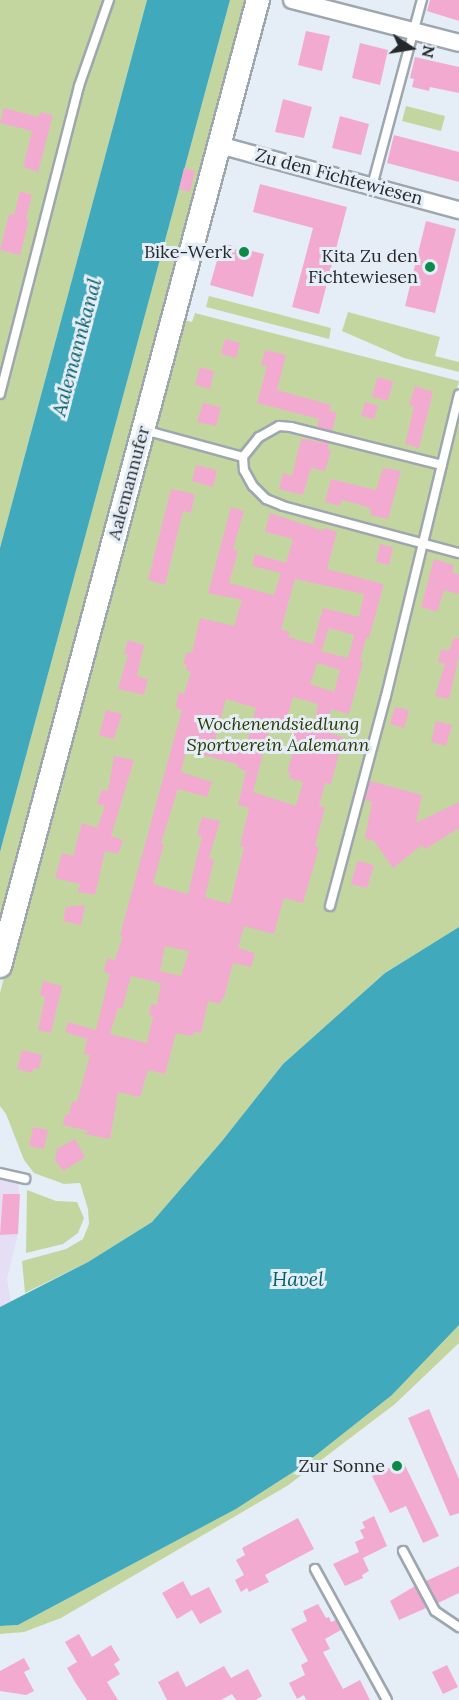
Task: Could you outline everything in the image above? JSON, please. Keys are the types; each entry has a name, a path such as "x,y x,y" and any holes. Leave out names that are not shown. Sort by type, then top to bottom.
{"street":[{"name":"Aalemannufer","path":"0,966 258,0"},
{"path":"292,0 459,44"},
{"name":"Zu den Fichtewiesen","path":"219,145 459,210"}],"lane":[{"path":"0,394 79,86 109,0"},
{"path":"372,186 422,0"},
{"path":"330,906 459,395"},
{"path":"442,465 291,427 279,426 259,437 243,457 244,470 253,486 266,499 283,506 459,553"},
{"path":"143,430 243,457"},
{"path":"0,1173 25,1179"},
{"path":"403,1551 435,1611 459,1627"},
{"path":"315,1569 387,1700"}],"shaded area":[{"path":"0,1177 19,1184 19,1194 18,1234 7,1279 11,1301 0,1307"}],"green space":[{"path":"0,0 147,0 0,548"},
{"path":"230,0 258,0 0,966 0,852"},
{"path":"406,106 445,116 441,131 402,121"},
{"path":"209,296 331,328 329,339 206,307"},
{"path":"348,312 440,337 435,356 459,362 459,372 404,358 342,331"},
{"name":"Wochenendsiedlung Sportverein Aalemann","path":"195,313 459,381 456,392 459,393 459,927 385,973 283,1064 222,1141 152,1222 88,1262 25,1293 22,1261 66,1249 83,1239 89,1224 88,1209 80,1183 64,1184 34,1173 24,1160 6,1114 0,1106 0,993 173,338 181,319 192,322"},
{"path":"27,1190 56,1201 77,1202 84,1218 78,1233 63,1244 26,1253"},
{"path":"459,1325 459,1343 395,1404 287,1486 61,1618 24,1632 0,1634 0,1626 18,1625 236,1509 301,1467 392,1395"}],"water":[{"name":"Aalemannkanal","path":"147,0 230,0 0,852 0,548"},
{"name":"Havel","path":"459,927 459,1325 392,1395 301,1467 236,1509 18,1625 0,1626 0,1307 88,1262 152,1222 222,1141 283,1064 385,973"}],"building":[{"path":"430,0 459,0 459,21 427,11"},
{"path":"306,31 330,36 322,71 298,65"},
{"path":"360,43 388,50 380,85 352,78"},
{"path":"415,57 459,67 459,93 430,87 429,91 412,87 414,79 410,78"},
{"path":"283,99 312,107 304,138 275,132"},
{"path":"4,108 39,117 40,112 53,115 38,172 23,167 32,131 0,123"},
{"path":"340,116 369,124 361,155 332,148"},
{"path":"394,135 459,152 459,182 387,163"},
{"path":"184,168 195,171 190,192 179,189"},
{"path":"260,184 347,207 319,314 292,307 313,228 253,212"},
{"path":"20,191 32,195 26,219 29,220 20,255 0,250 9,214 14,215"},
{"name":"Kita Zu den Fichtewiesen","path":"426,221 456,229 435,313 405,306"},
{"path":"222,243 264,254 253,297 210,285"},
{"path":"225,339 240,343 236,358 221,354"},
{"path":"265,350 286,355 277,390 331,405 329,411 337,412 332,431 317,427 319,419 257,403 267,366 261,365"},
{"path":"200,367 214,371 210,389 195,385"},
{"path":"377,377 393,381 388,401 372,397"},
{"path":"415,386 433,392 419,448 405,444 414,407 409,405"},
{"path":"365,402 378,406 374,419 361,416"},
{"path":"203,403 221,407 216,426 197,422"},
{"path":"301,439 329,443 327,449 331,450 325,471 311,468 303,495 279,489 283,473 292,476"},
{"path":"196,465 217,470 213,487 192,481"},
{"path":"383,468 401,471 388,519 370,515 371,509 342,500 340,506 325,502 331,479 376,490"},
{"path":"171,489 195,494 191,513 183,511 165,585 148,580"},
{"path":"231,507 244,511 233,549 238,551 229,583 274,595 281,573 252,566 255,554 286,563 293,539 265,532 270,513 324,531 325,528 337,532 327,569 383,584 369,638 366,638 360,661 363,662 349,714 331,709 326,732 343,737 331,784 325,783 319,806 325,807 315,846 319,847 303,903 284,898 274,934 244,926 238,948 255,953 251,967 233,963 224,998 220,1004 208,1001 201,1033 194,1032 193,1036 176,1033 165,1074 148,1070 140,1097 118,1092 110,1139 84,1134 89,1131 63,1125 65,1114 69,1115 72,1101 77,1102 90,1055 84,1054 87,1039 65,1032 68,1022 96,1030 110,974 104,972 107,958 115,960 123,936 120,936 124,920 182,710 175,708 179,692 184,694 191,672 186,670 187,665 183,664 187,652 192,653 200,618 234,626 242,600 208,593","holes":["295,579 364,594 359,617 323,608 313,644 288,637 290,632 281,629","329,628 354,635 348,658 321,651","317,663 340,670 334,692 310,684","293,697 318,704 314,726 297,722 292,739 297,740 287,772 291,773 289,778 303,782 296,806 253,792 273,723 285,726","226,699 256,708 246,747 215,740","186,751 238,764 237,768 246,771 238,805 249,808 240,846 244,847 230,904 205,897 214,860 209,858 220,821 202,817 197,835 202,836 188,894 153,884 164,844 161,843 178,789 207,797 212,782 181,772","165,946 189,951 181,976 160,971","131,976 161,983 157,1005 151,1004 149,1015 153,1016 147,1043 110,1034 118,1008 122,1009"]},
{"path":"380,544 393,547 389,565 376,562"},
{"path":"434,559 454,565 452,573 459,574 459,594 444,590 437,612 421,607"},
{"path":"454,637 459,639 459,656 449,699 435,696 445,664 438,662 441,649 449,651"},
{"path":"128,640 144,645 137,676 148,679 144,695 118,689 128,655 124,654"},
{"path":"395,707 409,710 404,728 390,724"},
{"path":"106,710 122,714 114,739 99,735"},
{"path":"436,721 452,725 446,746 431,742"},
{"path":"114,756 134,760 111,836 123,840 118,854 105,851 95,895 78,892 80,884 55,878 62,853 73,856 82,823 97,828 105,806 97,804 102,789 108,791"},
{"path":"370,781 422,795 416,823 459,802 459,828 425,849 422,845 393,868 374,841 365,838 372,802 365,800"},
{"path":"357,861 374,865 367,888 351,884"},
{"path":"85,905 81,925 63,921 66,907"},
{"path":"43,981 62,986 51,1033 38,1030 45,997 40,995"},
{"path":"22,1050 42,1055 39,1069 34,1068 32,1073 17,1069"},
{"path":"33,1127 48,1130 44,1149 29,1146"},
{"path":"75,1139 85,1157 63,1171 55,1160 57,1149"},
{"path":"3,1194 20,1194 18,1234 0,1235"},
{"path":"429,1409 459,1479 459,1513 450,1516 408,1418"},
{"path":"403,1461 439,1536 423,1543 406,1506 390,1513 372,1476"},
{"path":"374,1516 387,1546 363,1558 369,1571 362,1575 363,1578 345,1586 333,1564 359,1552 355,1542 364,1538 360,1530 365,1528 362,1522"},
{"path":"298,1518 314,1549 265,1575 269,1582 249,1592 247,1588 241,1592 235,1580 244,1575 236,1560 245,1555 242,1548"},
{"path":"459,1566 459,1593 438,1603 426,1581"},
{"path":"183,1581 191,1596 209,1587 222,1612 200,1624 192,1610 177,1619 162,1593"},
{"path":"415,1586 426,1608 399,1620 390,1601"},
{"path":"318,1604 326,1618 329,1617 331,1622 336,1620 341,1630 325,1639 330,1649 323,1652 343,1689 360,1680 370,1700 306,1700 304,1695 297,1699 289,1683 305,1675 301,1665 308,1661 291,1629 307,1621 303,1611"},
{"path":"79,1634 92,1657 111,1645 120,1660 114,1664 120,1674 107,1682 118,1700 87,1700 75,1682 67,1668 77,1662 65,1642"},
{"path":"24,1658 30,1669 24,1672 34,1691 26,1695 0,1691 0,1671"},
{"path":"447,1665 458,1687 443,1694 432,1672"},
{"path":"224,1666 231,1678 248,1669 262,1696 256,1700 236,1700 232,1694 221,1700 167,1700 158,1682 178,1671 186,1687"}],"place":[{"name":"Bike-Werk","path":"244,252"},
{"name":"Kita Zu den Fichtewiesen","path":"430,267"},
{"name":"Zur Sonne","path":"397,1466"}]}
